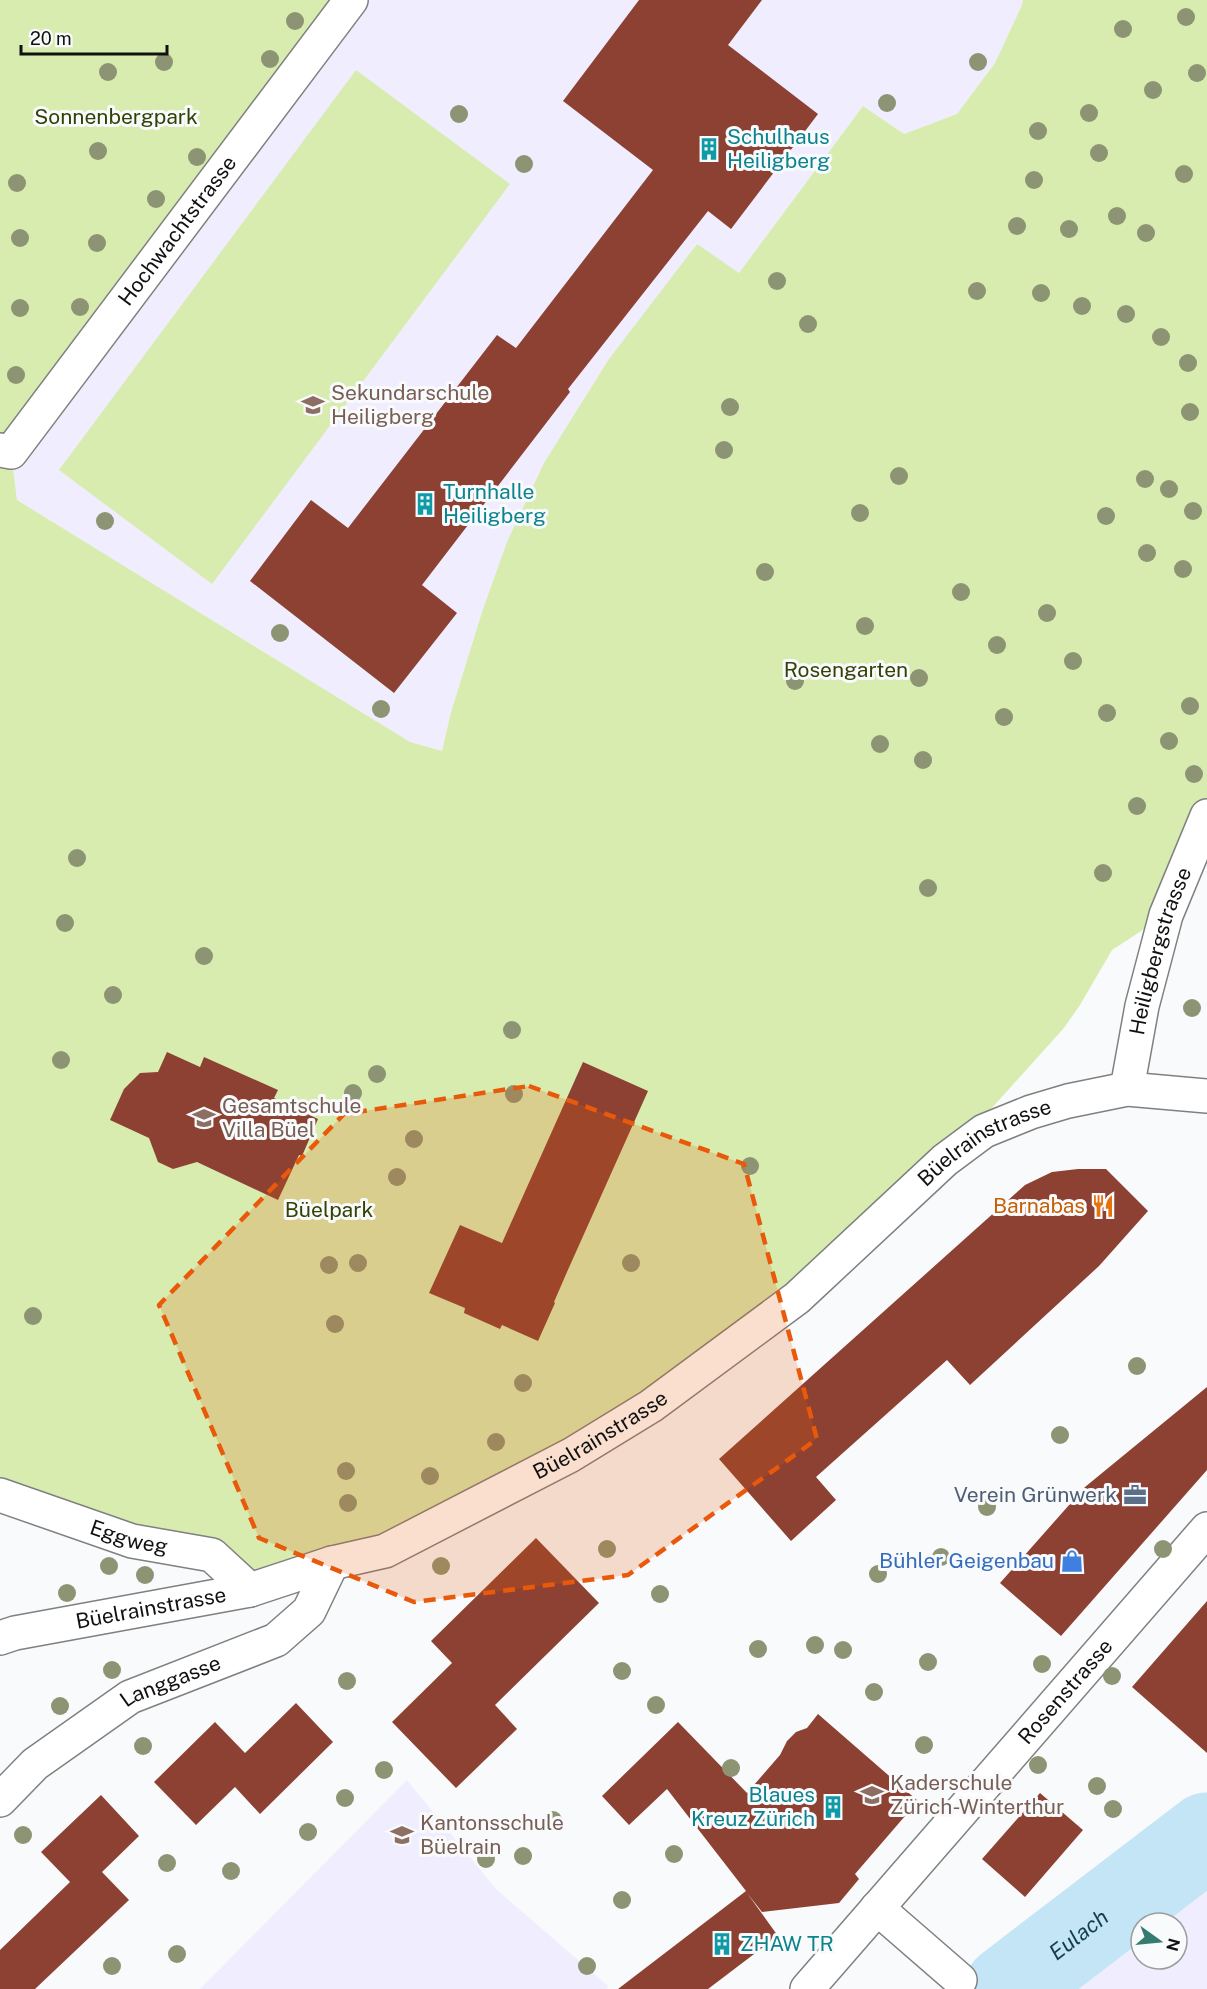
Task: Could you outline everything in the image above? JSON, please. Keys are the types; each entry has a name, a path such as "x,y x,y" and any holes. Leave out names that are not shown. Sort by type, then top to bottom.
{"street":[{"name":"Hochwachtstrasse","path":"0,450 11,452 351,0"},
{"name":"Heiligbergstrasse","path":"1127,1089 1142,1006 1166,915 1207,816"},
{"name":"Büelrainstrasse","path":"0,1638 15,1633 250,1590 332,1563 385,1551 571,1455 651,1406 797,1298 945,1160 984,1131 1031,1112 1068,1101 1127,1089 1207,1096"},
{"name":"Eggweg","path":"0,1495 132,1541 212,1556 250,1590"},
{"name":"Rosenstrasse","path":"807,1989 1207,1529"},
{"name":"Langgasse","path":"0,1800 35,1764 130,1697 276,1640 309,1611 332,1563"},
{"path":"877,1908 960,1980"}],"highlighted area":[{"path":"529,1086 744,1164 817,1439 628,1575 414,1602 259,1538 159,1305 344,1114"}],"shaded area":[{"name":"Sekundarschule Heiligberg","path":"351,0 1023,0 995,63 957,114 904,134 863,106 739,273 696,244 482,612 451,712 442,751 410,742 17,500 11,452"},
{"name":"Kantonsschule Büelrain","path":"407,1780 496,1889 608,1986 607,1989 200,1989"},
{"path":"1207,1864 1207,1989 1042,1989 1129,1923 1129,1971 1189,1971 1189,1911 1145,1911"}],"green space":[{"path":"0,0 351,0 11,452 17,500 410,742 442,751 451,712 482,612 507,542 544,463 609,359 697,244 739,273 863,106 904,134 957,114 995,63 1023,0 1207,0 1207,816 1166,915 1112,950 1064,1028 945,1160 571,1455 250,1590 212,1555 0,1495"},
{"path":"356,70 510,184 212,584 59,470"},
{"path":"1207,1793 1207,1864 1145,1911 1129,1911 1129,1923 1042,1989 948,1989"}],"building":[{"path":"639,0 762,0 728,45 818,114 731,229 708,211 568,389 570,392 422,585 457,613 394,693 250,581 311,500 348,528 497,335 516,348 653,170 563,101"},
{"path":"167,1052 200,1067 204,1057 278,1090 274,1098 318,1119 302,1156 299,1155 278,1200 197,1162 173,1169 158,1162 149,1138 110,1120 124,1089 140,1073 158,1072"},
{"path":"583,1062 648,1091 538,1341 502,1325 500,1329 464,1313 465,1308 429,1293 460,1225 502,1243"},
{"path":"1106,1169 1148,1211 1099,1266 970,1385 947,1360 816,1477 836,1500 791,1541 719,1459 1025,1185 1052,1172"},
{"path":"1207,1387 1207,1470 1061,1636 1000,1583 1085,1487"},
{"path":"536,1538 599,1603 495,1705 517,1729 456,1788 392,1722 452,1663 431,1641"},
{"path":"1207,1601 1207,1753 1132,1687"},
{"path":"296,1703 333,1742 260,1814 235,1787 196,1825 154,1782 215,1722 245,1753"},
{"path":"818,1714 918,1801 855,1874 859,1879 839,1903 762,1912 747,1893 778,1936 708,1989 618,1989 746,1891 667,1789 629,1825 602,1796 678,1722 747,1793 780,1755 787,1741 796,1732 807,1728"},
{"path":"1040,1793 1083,1830 1025,1897 982,1859"},
{"path":"101,1795 139,1836 102,1872 129,1900 35,1989 0,1989 0,1950 70,1882 41,1852"}],"waterway":[{"name":"Eulach","path":"1007,1989 1207,1836"}],"place":[{"name":"Schulhaus Heiligberg","path":"709,149"},
{"name":"Sekundarschule Heiligberg","path":"313,405"},
{"name":"Turnhalle Heiligberg","path":"425,504"},
{"name":"Gesamtschule Villa Büel","path":"204,1118"},
{"name":"Barnabas","path":"1103,1206"},
{"name":"Verein Grünwerk","path":"1135,1495"},
{"name":"Bühler Geigenbau","path":"1072,1561"},
{"name":"Kaderschule Zürich-Winterthur","path":"872,1795"},
{"name":"Blaues Kreuz Zürich","path":"833,1807"},
{"name":"Kantonsschule Büelrain","path":"402,1835"},
{"name":"ZHAW TR","path":"722,1944"}],"park label":[{"name":"Sonnenbergpark","path":"116,117"},
{"name":"Rosengarten","path":"846,670"},
{"name":"Büelpark","path":"329,1210"}]}
